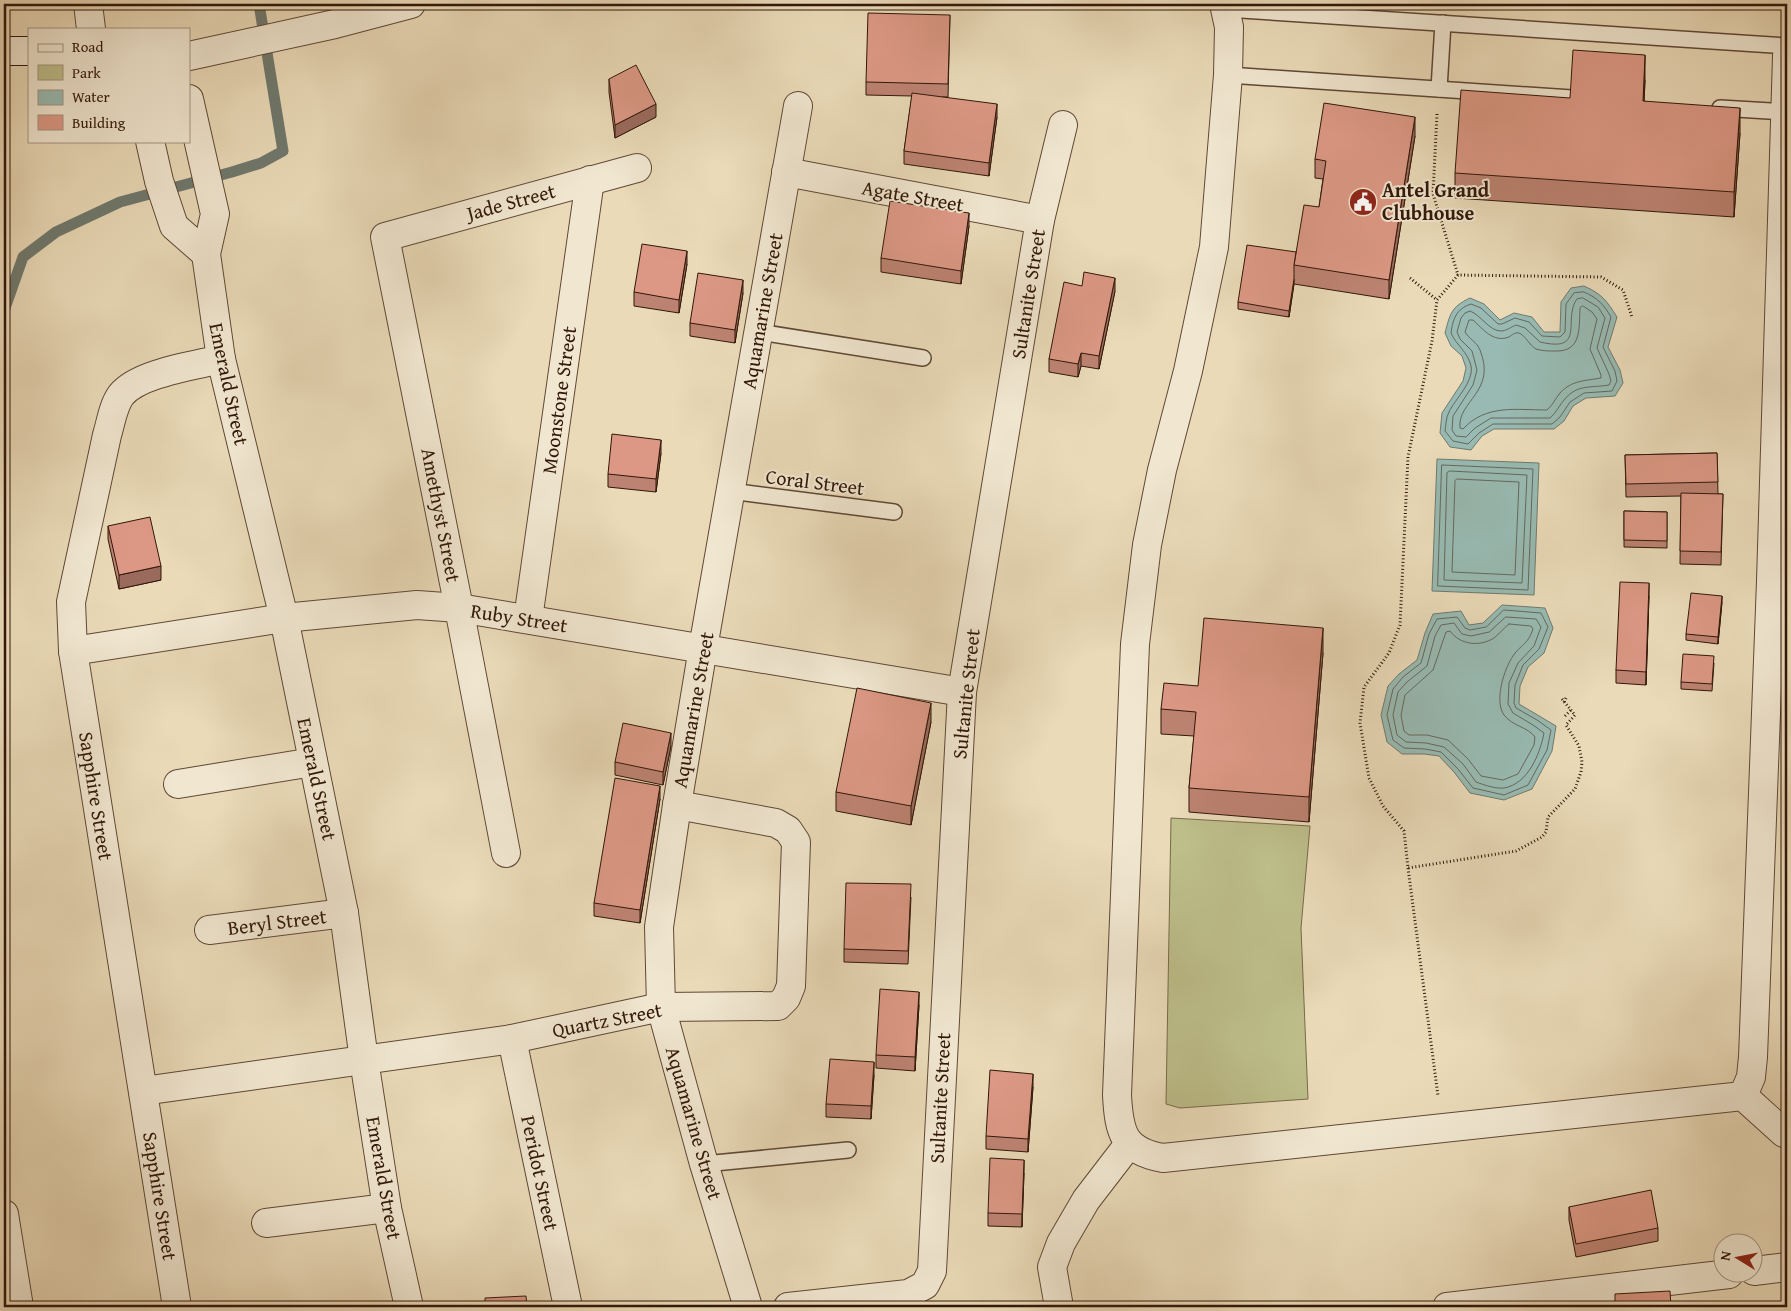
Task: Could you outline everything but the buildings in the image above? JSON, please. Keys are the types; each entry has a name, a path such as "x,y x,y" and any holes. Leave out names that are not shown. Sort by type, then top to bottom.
{"street":[{"path":"88,4 91,28"},
{"path":"201,54 335,24 411,4"},
{"path":"1225,6 1229,27 1228,75 1214,248 1188,371 1157,498 1148,545 1135,644 1117,1095 1118,1122 1129,1144 1147,1155 1163,1158 1743,1096 1787,1134"},
{"path":"4,51 28,52"},
{"path":"1743,1096 1751,1078 1753,1057 1787,56"},
{"name":"Emerald Street","path":"190,103 215,214 206,254 221,359 284,618 344,913 364,1060 388,1208 409,1307"},
{"name":"Aquamarine Street","path":"748,1307 704,1164 661,1007 659,927 703,648 798,106"},
{"name":"Sultanite Street","path":"788,1307 908,1294 925,1285 932,1271 962,692 1040,220 1063,125"},
{"path":"150,142 159,181 174,226 206,254"},
{"name":"Jade Street","path":"385,237 636,168"},
{"name":"Agate Street","path":"786,172 1040,220"},
{"name":"Moonstone Street","path":"528,619 590,180"},
{"name":"Amethyst Street","path":"385,237 506,853"},
{"name":"Sapphire Street","path":"177,1307 73,651 71,602 107,435 120,397 130,386 144,378 221,359"},
{"name":"Ruby Street","path":"73,651 284,618 416,605 459,608 962,692"},
{"path":"178,784 314,762"},
{"name":"Quartz Street","path":"143,1091 512,1039 661,1007 778,1006 786,998 791,986 796,842 788,830 776,823 677,805"},
{"name":"Beryl Street","path":"209,930 344,913"},
{"name":"Peridot Street","path":"512,1039 568,1307"},
{"path":"1058,1307 1052,1267 1061,1243 1086,1200 1129,1144"},
{"path":"266,1223 388,1208"},
{"path":"4,1214 7,1251 19,1307"},
{"path":"1764,1269 1787,1266"},
{"path":"1448,1307 1714,1276"}],"lane":[{"path":"1225,6 1787,46"},
{"path":"1439,89 1444,23"},
{"path":"1228,75 1572,98"},
{"path":"1710,107 1786,112"},
{"path":"758,332 923,358"},
{"name":"Coral Street","path":"730,491 894,512"},
{"path":"704,1164 848,1150"}],"path":[{"path":"1439,89 1432,194 1458,275"},
{"path":"1442,1129 1404,832 1383,806 1369,778 1360,723 1364,687 1389,653 1400,625 1408,457 1432,341 1437,300 1458,275"},
{"path":"1458,275 1601,277 1622,290 1632,317"},
{"path":"1410,278 1437,300"},
{"path":"1408,868 1516,851 1546,832 1548,816 1575,789 1581,772 1581,752 1566,725 1575,715 1563,701 1567,696"},
{"path":"1565,716 1571,710"}],"green space":[{"path":"1171,818 1310,826 1301,928 1308,1099 1180,1108 1166,1104"}],"water":[{"path":"1584,286 1604,298 1617,317 1608,347 1620,370 1623,383 1615,396 1586,398 1573,406 1564,421 1554,429 1494,429 1482,436 1471,450 1450,447 1440,433 1442,413 1463,381 1466,368 1462,356 1451,346 1445,333 1450,316 1455,308 1470,298 1484,304 1500,320 1514,313 1532,317 1544,332 1560,332 1561,302 1571,288"},
{"path":"1437,459 1539,463 1534,595 1432,591"},
{"path":"1502,605 1545,608 1553,628 1544,653 1528,667 1520,686 1519,704 1556,726 1552,751 1532,789 1504,800 1470,793 1439,756 1402,754 1387,742 1381,715 1388,686 1399,674 1417,660 1433,614 1461,611 1469,625 1483,623"}],"waterway":[{"path":"4,311 23,257 56,232 120,202 261,163 283,151 259,4"}],"place":[{"name":"Antel Grand Clubhouse","path":"1363,202"}]}
